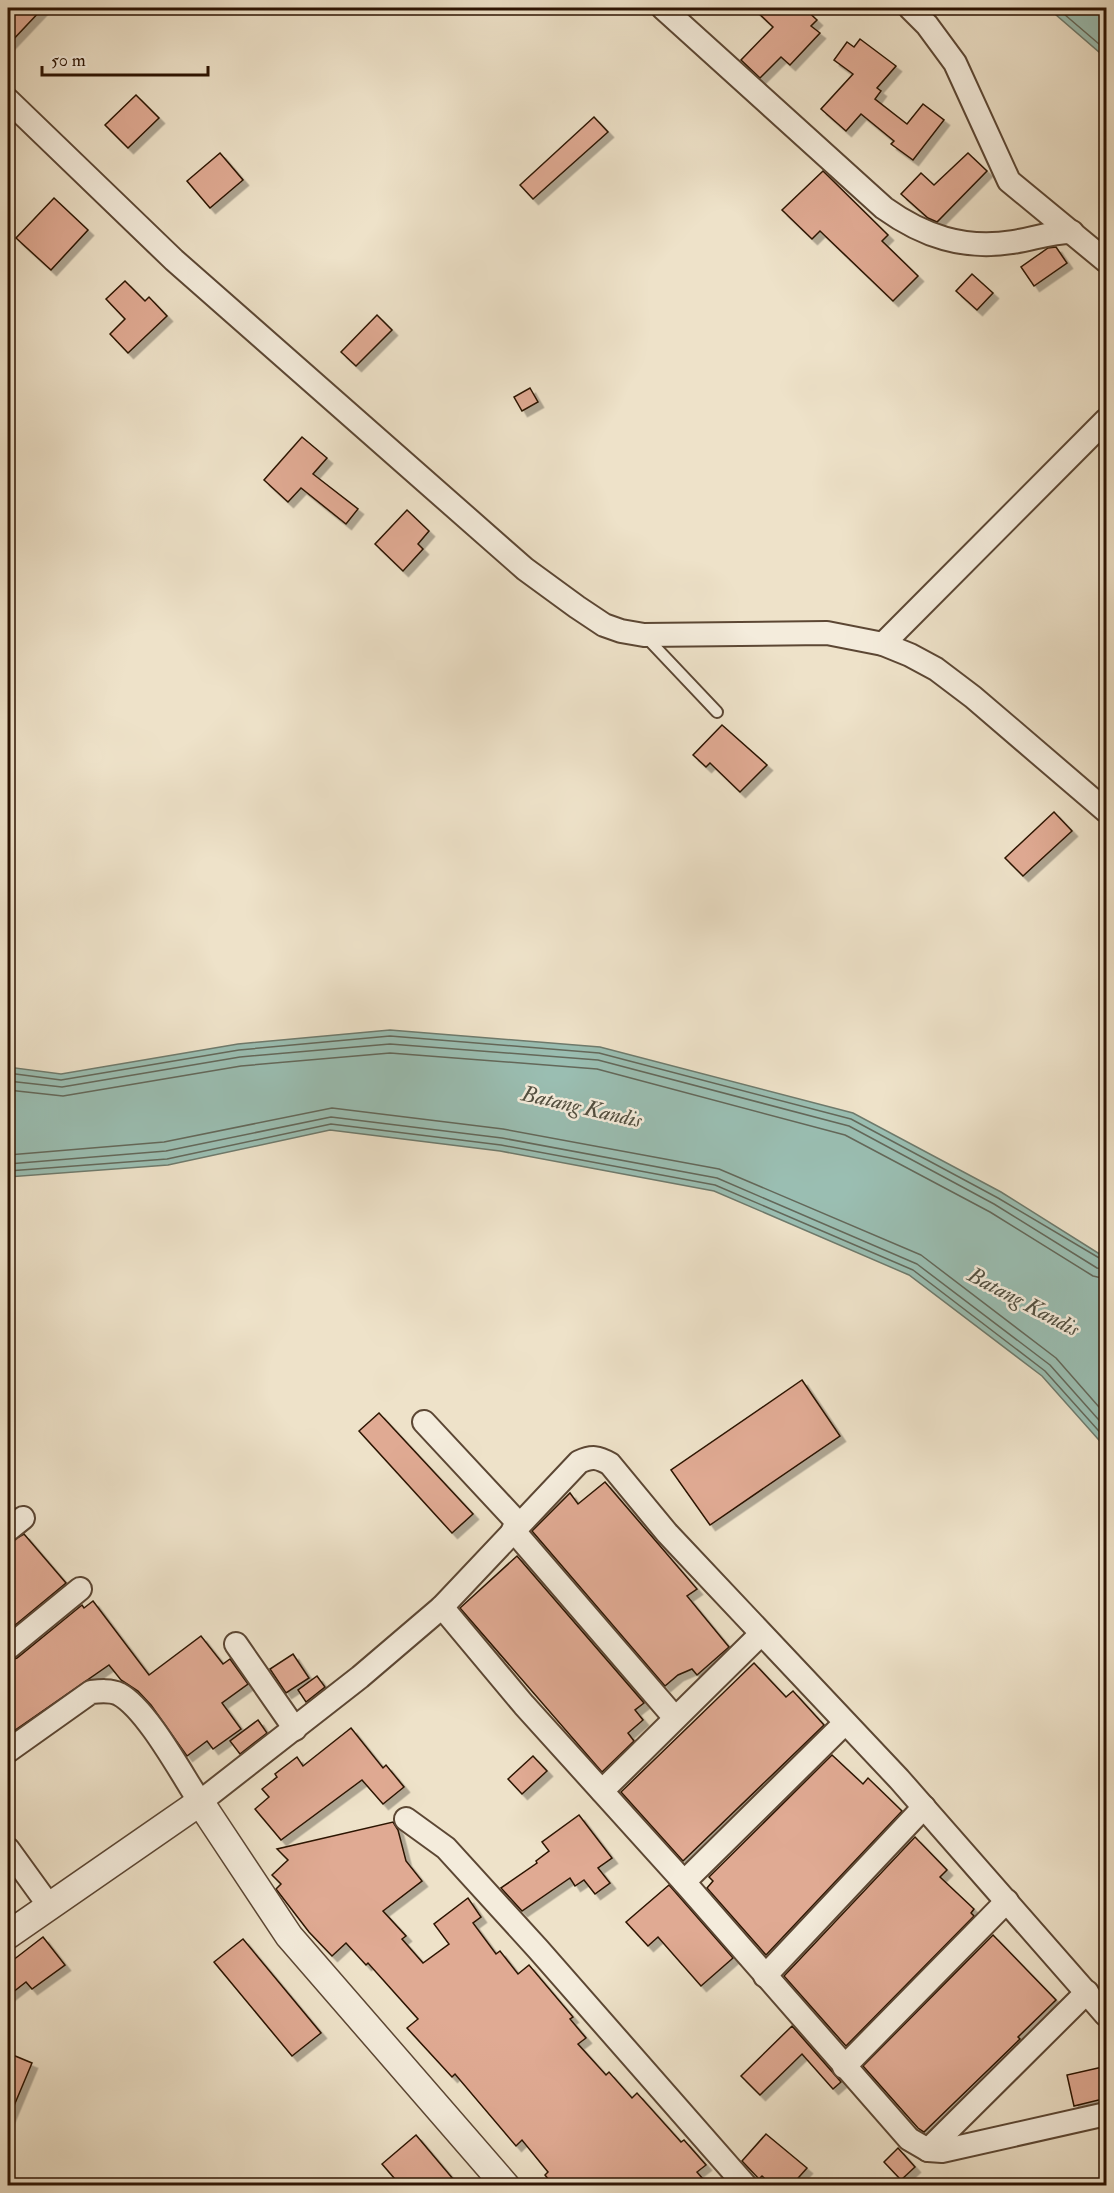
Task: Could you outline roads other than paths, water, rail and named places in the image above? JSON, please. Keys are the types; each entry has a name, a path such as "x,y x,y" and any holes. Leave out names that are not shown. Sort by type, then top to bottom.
{"street":[{"path":"663,8 884,208 910,226 936,237 988,244 1072,232"},
{"path":"910,8 927,25 955,63 1009,181 1107,261"},
{"path":"8,100 174,260 525,569 604,625 644,635 827,633 883,644 936,669 1107,811"},
{"path":"883,644 1107,420"},
{"path":"424,1422 516,1527 675,1718"},
{"path":"8,1935 200,1802 295,1729 442,1607 579,1462 590,1456 600,1458 610,1464 667,1533 924,1807 1107,2015"},
{"path":"8,1648 80,1589"},
{"path":"442,1607 909,2139 928,2150 959,2148 1107,2114"},
{"path":"602,1791 760,1634"},
{"path":"236,1644 295,1729"},
{"path":"8,1751 91,1692 103,1691 119,1694 139,1712 151,1728 289,1936 506,2186"},
{"path":"684,1882 845,1723"},
{"path":"765,1976 924,1807"},
{"path":"406,1820 446,1848 746,2186"},
{"path":"8,1849 50,1907"},
{"path":"844,2067 1007,1901"},
{"path":"928,2150 1087,1992"}],"lane":[{"path":"644,635 717,712"}],"water":[{"path":"1048,8 1106,8 1106,58"},
{"name":"Batang Kandis","path":"390,1030 600,1047 853,1113 1001,1192 1106,1258 1106,1448 1042,1376 909,1275 714,1191 500,1151 330,1130 168,1165 8,1177 8,1067 61,1074 238,1044"}]}
